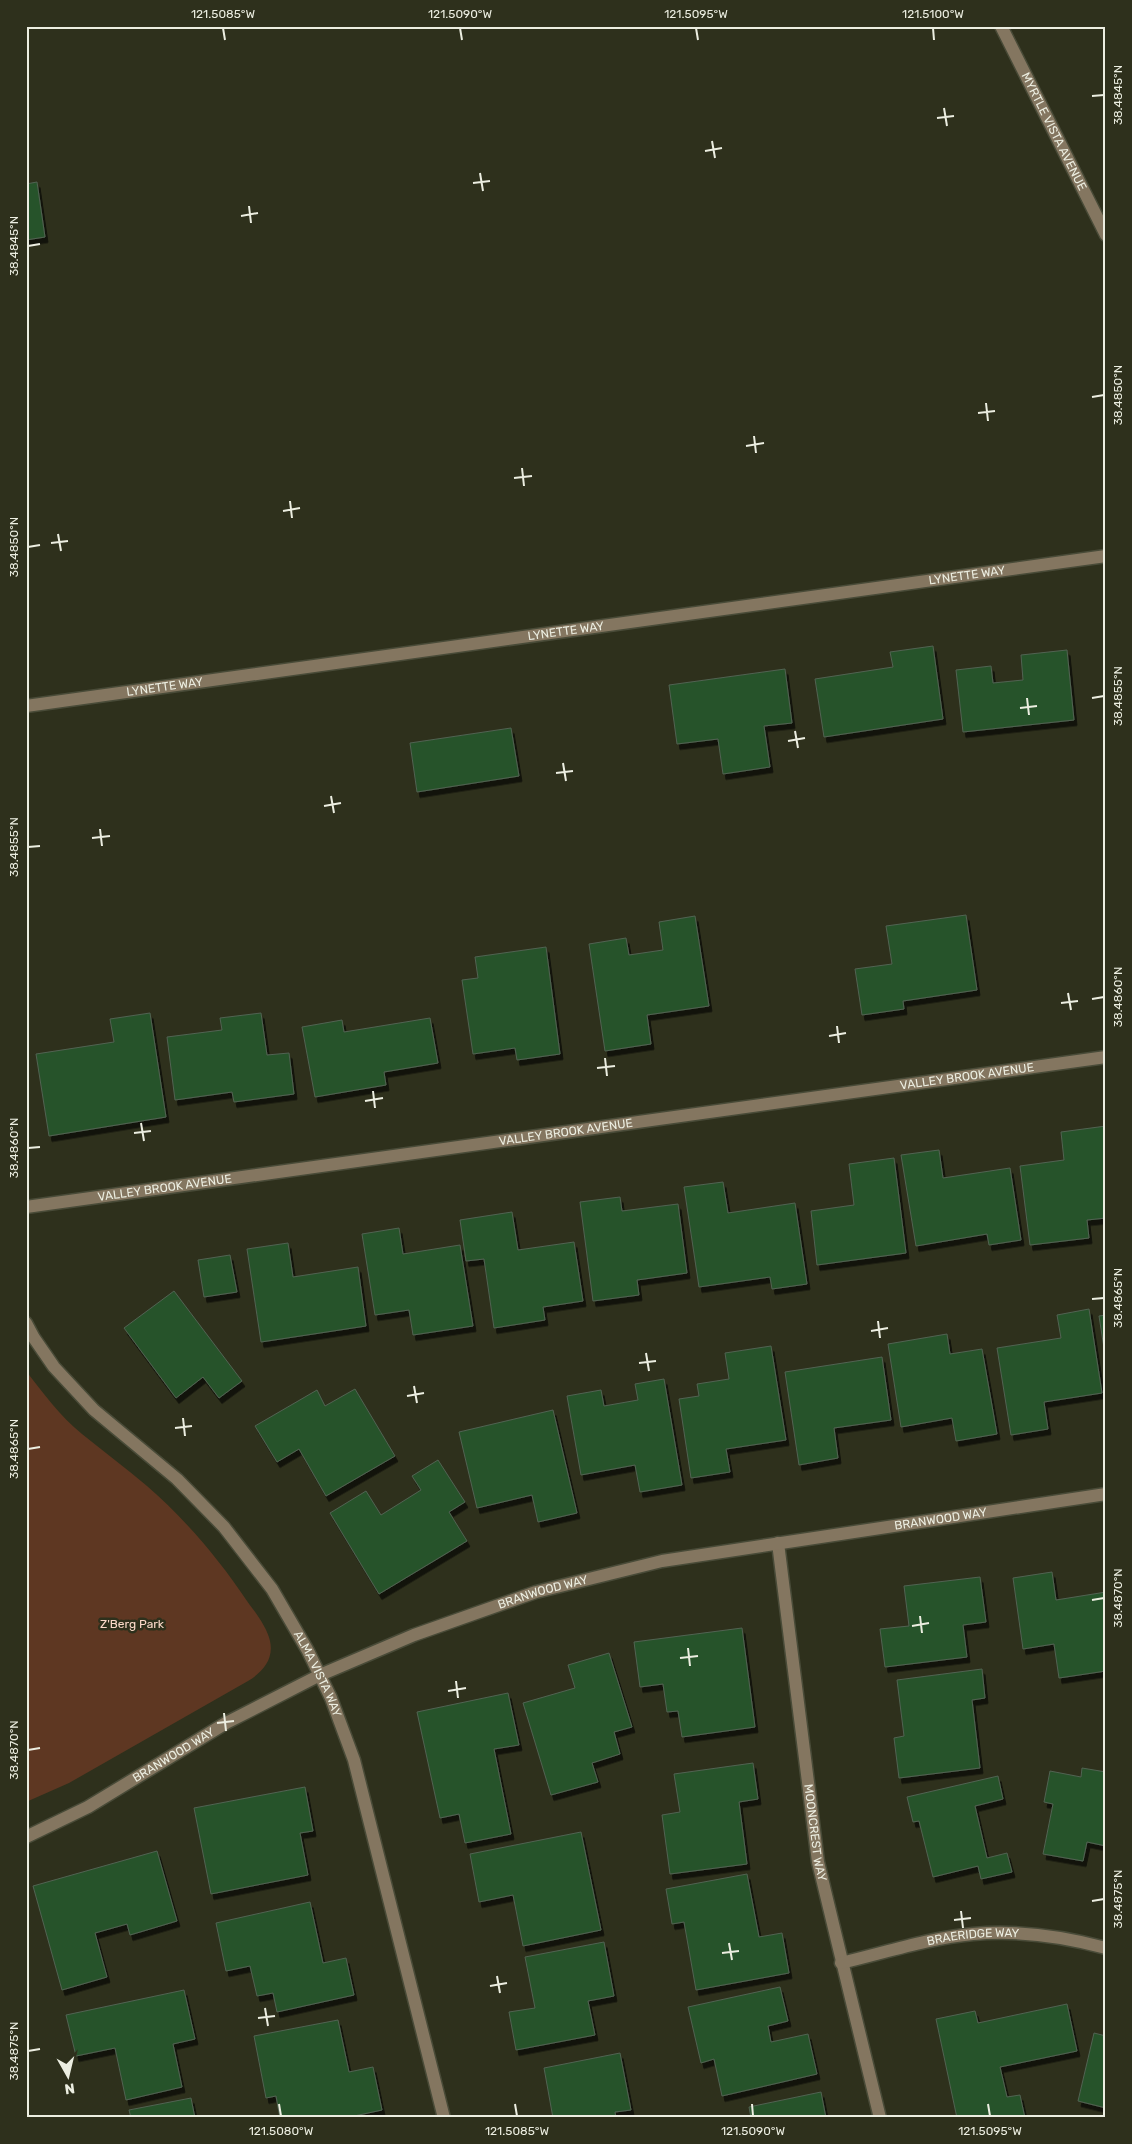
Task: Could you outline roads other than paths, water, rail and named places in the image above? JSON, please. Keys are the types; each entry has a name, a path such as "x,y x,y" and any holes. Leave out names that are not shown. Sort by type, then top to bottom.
{"street":[{"name":"MYRTLE VISTA AVENUE","path":"1001,26 1106,235"},
{"name":"LYNETTE WAY","path":"26,706 1106,556"},
{"name":"VALLEY BROOK AVENUE","path":"26,1208 1106,1058"},
{"name":"ALMA VISTA WAY","path":"26,1323 54,1367 94,1410 177,1479 224,1527 272,1589 320,1675 354,1760 444,2118"},
{"name":"BRANWOOD WAY","path":"26,1837 88,1807 226,1723 320,1675 414,1635 536,1592 662,1561 1106,1494"},
{"name":"MOONCREST WAY","path":"778,1543 818,1862 880,2118"},
{"name":"BRAERIDGE WAY","path":"841,1963 972,1934 1018,1932 1070,1938 1106,1948"}],"park label":[{"name":"Z'Berg Park","path":"132,1624"}]}
